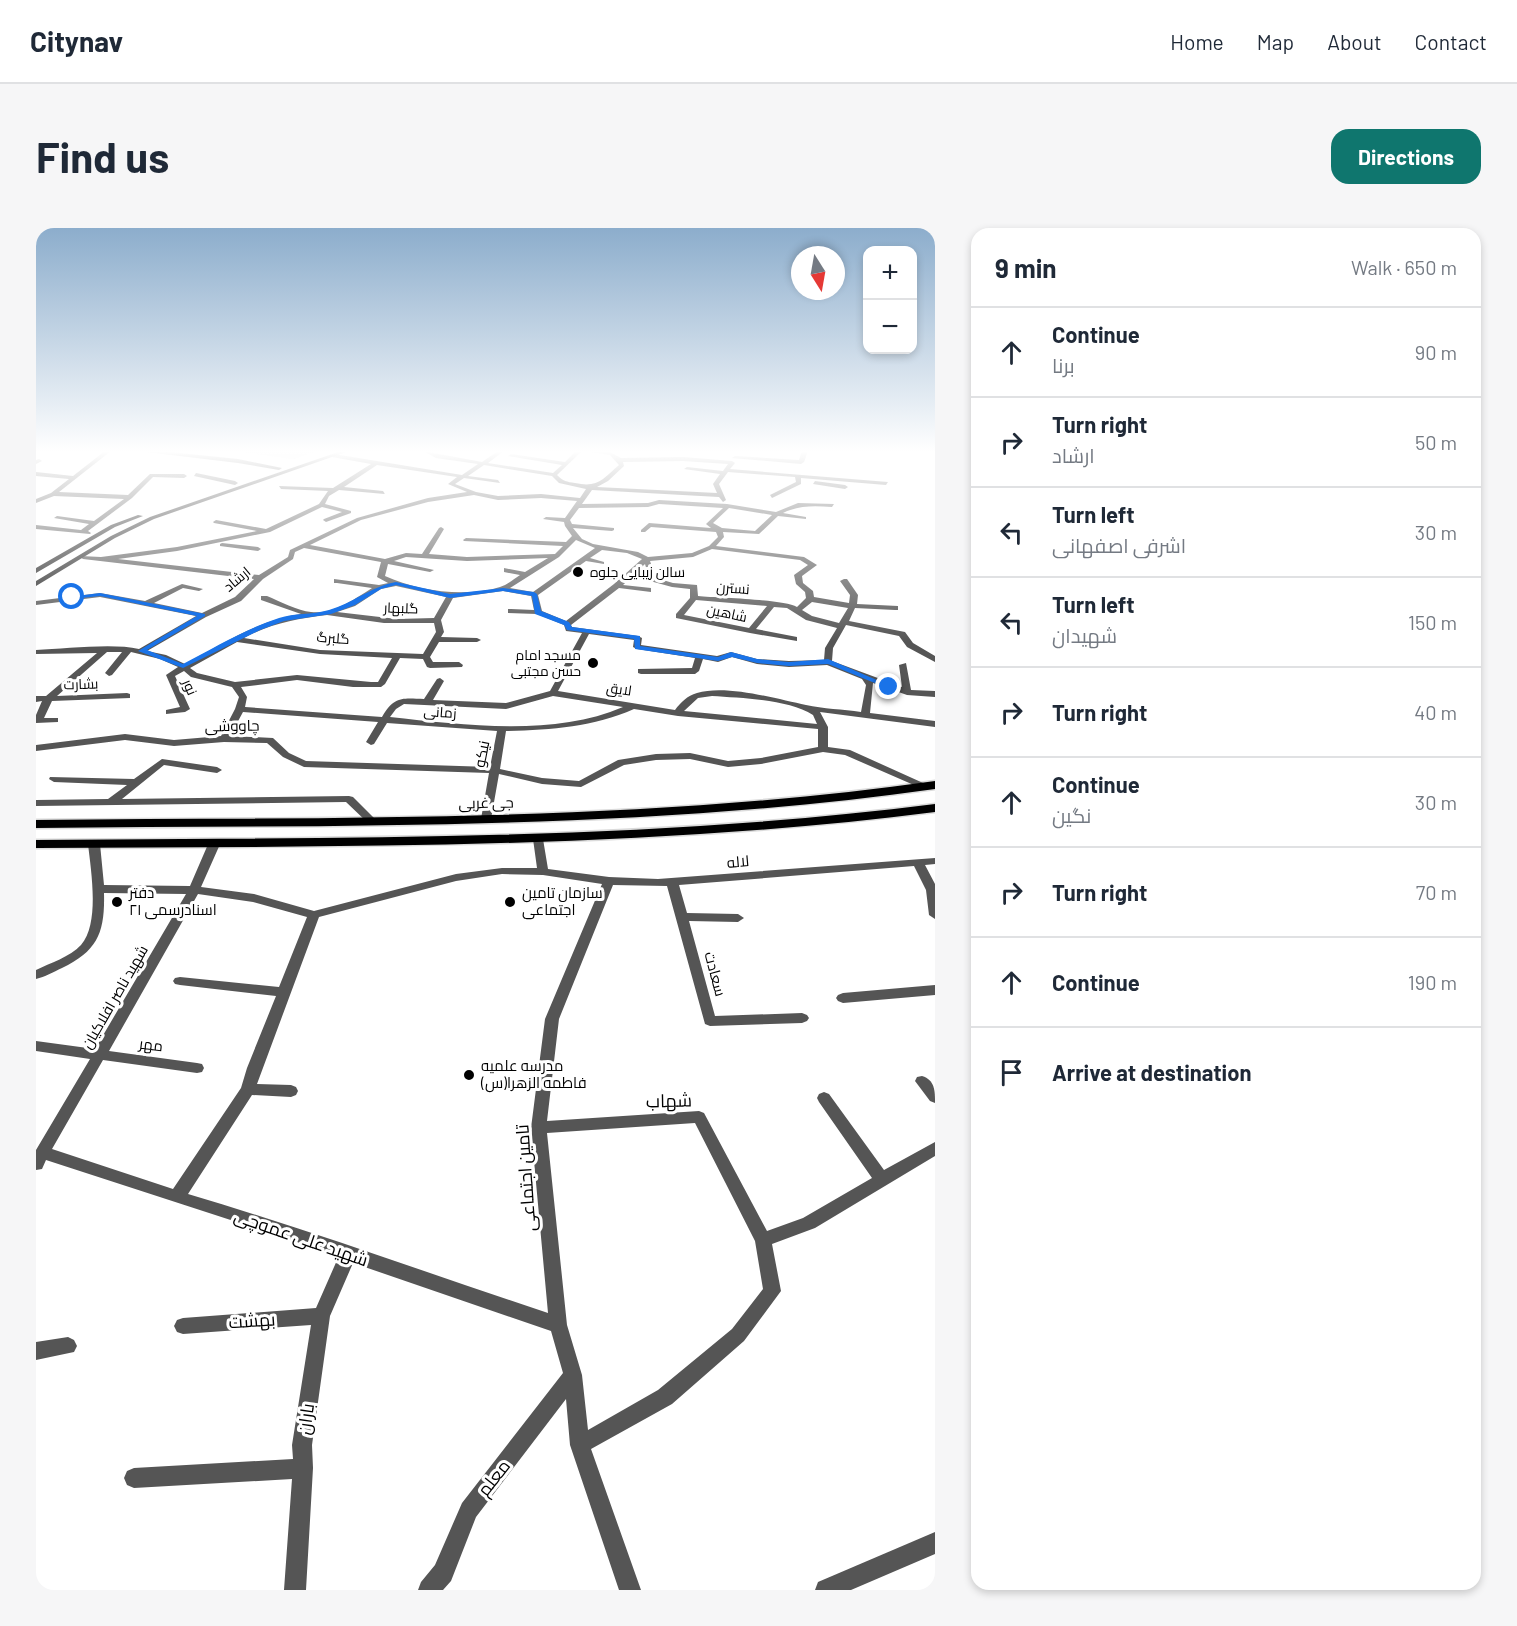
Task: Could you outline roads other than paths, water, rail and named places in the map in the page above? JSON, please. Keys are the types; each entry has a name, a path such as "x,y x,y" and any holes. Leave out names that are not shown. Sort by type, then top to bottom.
{"main road":[{"path":"36,571 113,526 146,515"},
{"path":"36,584 113,537 162,515"},
{"path":"45,567 62,569"},
{"name":"جی غربی","path":"36,824 486,819 669,814 786,804 931,786"},
{"path":"36,844 538,839 808,824 935,808"}],"street":[{"path":"83,532 107,515"},
{"path":"101,559 209,543 268,531 301,515"},
{"path":"304,515 345,524"},
{"path":"326,520 341,515"},
{"name":"ارشاد","path":"141,651 203,615 238,599 260,577 291,558 292,551 345,524 378,515"},
{"path":"567,523 572,515"},
{"path":"693,555 711,547 721,537 719,529 709,524 719,515"},
{"path":"643,531 649,525 757,533 774,515"},
{"path":"784,515 804,518"},
{"path":"57,518 96,523"},
{"path":"546,519 612,529"},
{"path":"216,522 268,531"},
{"path":"567,523 575,537 600,548 639,554 647,559 693,555 710,559"},
{"path":"36,527 100,534"},
{"path":"424,557 441,529"},
{"path":"503,589 557,556 575,537"},
{"path":"466,540 566,544"},
{"path":"209,543 258,549"},
{"path":"305,546 430,570"},
{"path":"439,558 445,546"},
{"path":"711,547 802,558 813,565 798,575 800,584 809,591 810,598"},
{"path":"385,561 381,577 396,584 450,596 503,589 534,594 600,548"},
{"path":"385,561 406,555 439,558 557,556"},
{"path":"83,557 260,577"},
{"path":"585,559 602,563"},
{"path":"568,626 647,559"},
{"name":"نسترن","path":"647,559 652,579 672,585 694,587 694,598 773,604 798,610 809,618 902,634 910,645 935,659"},
{"path":"507,570 528,575"},
{"path":"337,581 379,587 396,584"},
{"path":"828,662 829,648 853,606 854,595 844,581"},
{"path":"146,604 182,586 199,589"},
{"path":"617,586 648,590"},
{"path":"183,666 258,628 283,619 329,612 352,604 379,587"},
{"path":"534,594 538,612"},
{"path":"36,603 100,595 203,615"},
{"path":"426,657 440,632 437,620 450,596"},
{"path":"264,598 309,614"},
{"name":"شاهین","path":"694,598 679,616 794,639"},
{"path":"810,598 853,606 896,608"},
{"path":"798,610 810,598"},
{"path":"750,631 773,604"},
{"path":"511,611 538,612 586,633 638,638 637,647 718,659 731,654 757,661 789,664 828,662 907,692 935,694"},
{"name":"گلبهار","path":"329,612 368,620 414,623 437,620"},
{"path":"553,693 586,633"},
{"path":"436,639 477,640"},
{"name":"گلبرگ","path":"238,640 320,652 426,657 430,665 459,665"},
{"path":"55,720 38,721 48,699 106,649"},
{"path":"109,673 129,649"},
{"path":"36,652 129,649 183,666 194,675 235,685 279,678 304,678 360,688 381,684 398,655"},
{"path":"36,663 53,652"},
{"path":"641,671 695,671 700,656"},
{"path":"903,665 907,692"},
{"name":"نور","path":"169,712 185,709 170,675 183,666"},
{"path":"865,715 870,686 866,677"},
{"path":"428,701 440,681"},
{"path":"224,739 240,709 243,697 235,685"},
{"name":"لایق","path":"371,742 392,707 402,701 506,706 553,693 678,713 823,728"},
{"path":"678,713 685,702 704,694 771,700 811,708 935,724"},
{"name":"بشارت","path":"36,699 127,696"},
{"name":"زمانی","path":"240,709 502,729 577,724 618,715 634,705"},
{"path":"811,708 817,713 823,728 823,749 847,752 931,786"},
{"name":"نیکو","path":"486,819 502,729"},
{"name":"چاووشی","path":"36,748 126,737 174,743 224,739 270,740 286,755 304,764 493,770 542,781 581,784 621,762 656,757 690,756 728,764 761,761 823,749"},
{"path":"111,802 162,762 217,770"},
{"path":"54,779 137,782"},
{"path":"36,803 350,799 372,820"},
{"path":"99,889 194,890 254,898 314,915 456,878 502,871 543,872 538,839"},
{"name":"شهید ناصر افلاکیان","path":"40,1158 194,890 215,842"},
{"path":"36,975 84,950 93,937 99,889 94,844"},
{"path":"918,861 932,890 935,915"},
{"name":"لاله","path":"543,872 609,881 672,882 935,861"},
{"name":"تامین اجتماعی","path":"609,881 552,1019 539,1128 558,1325 573,1375 580,1445 630,1590"},
{"name":"سعادت","path":"672,882 710,1021 802,1018"},
{"path":"177,1197 248,1089 254,1068 314,915"},
{"path":"682,917 738,918"},
{"path":"180,981 284,992"},
{"path":"843,998 935,990"},
{"name":"مهر","path":"36,1046 197,1068"},
{"path":"922,1081 935,1097"},
{"path":"248,1089 291,1091"},
{"path":"824,1098 882,1180"},
{"name":"شهاب","path":"539,1128 699,1117 763,1240"},
{"path":"580,1445 665,1397 738,1335 772,1291 763,1240 809,1223 935,1148"},
{"name":"شهید علی عموچی","path":"40,1158 294,1233 348,1254 558,1325"},
{"name":"باران","path":"295,1590 303,1468 302,1445 321,1316 348,1254"},
{"name":"بهشت","path":"183,1326 321,1316"},
{"path":"36,1351 68,1346"},
{"name":"معلم","path":"429,1590 444,1573 469,1510 573,1375"},
{"path":"134,1478 303,1468"},
{"path":"826,1590 935,1543"}],"place":[{"name":"سالن زیبایی جلوه","path":"578,572"},
{"name":"مسجد امام حسن مجتبی","path":"593,663"},
{"name":"دفتر اسنادرسمی ۲۱","path":"117,902"},
{"name":"سازمان تامین اجتماعی","path":"510,902"},
{"name":"مدرسه علمیه فاطمه الزهرا(س)","path":"469,1075"}]}
